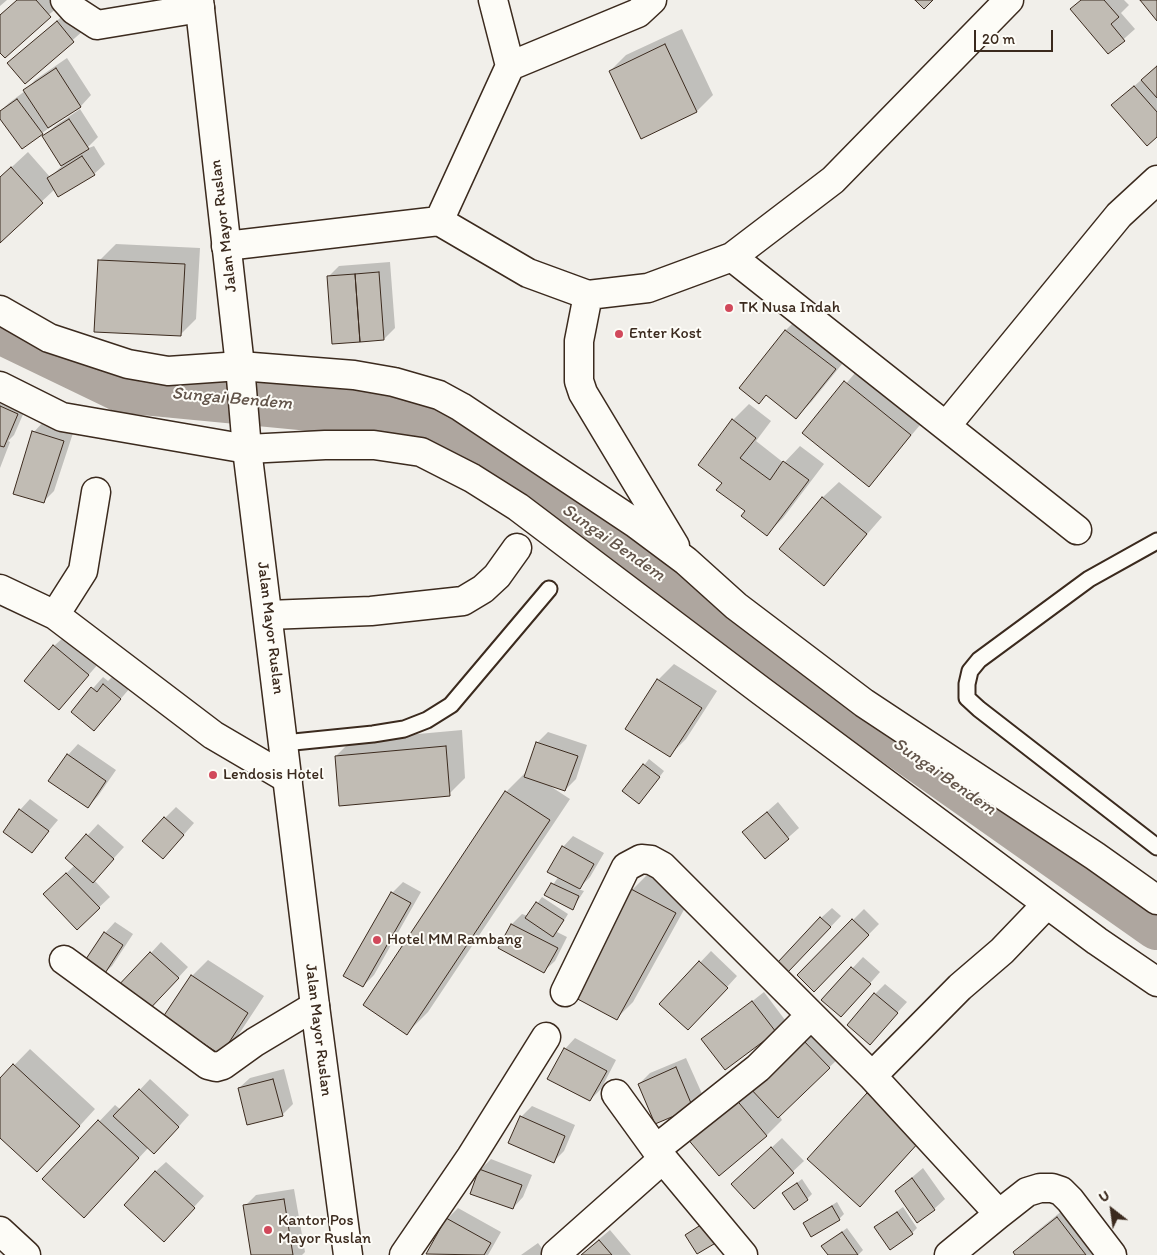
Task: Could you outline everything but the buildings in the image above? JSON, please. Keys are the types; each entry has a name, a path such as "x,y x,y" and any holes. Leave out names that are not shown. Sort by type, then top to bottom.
{"street":[{"path":"65,0 74,10 97,25 199,4"},
{"path":"439,221 510,66 494,0"},
{"path":"510,66 638,13 652,0"},
{"path":"226,246 439,221 528,273 588,295 648,288 732,257 833,180 1009,0"},
{"name":"Jalan Mayor Ruslan","path":"199,4 268,615 315,1006 348,1255"},
{"path":"946,426 1119,215 1157,180"},
{"path":"732,257 1078,530"},
{"path":"588,295 579,341 579,381 583,393 661,525 686,561"},
{"path":"0,310 50,338 128,364 168,371 354,375 394,382 439,395 462,407 635,523 686,561 736,606 864,703 1095,856 1157,900"},
{"path":"0,386 62,417 248,446 374,446 421,452 472,478 518,507 1047,904 1157,982"},
{"path":"55,616 83,571 96,492"},
{"path":"268,615 371,610 463,601 483,590 497,576 517,548"},
{"path":"0,589 55,616 213,735 288,779"},
{"path":"565,992 626,867 641,859 650,860 662,866 872,1076 999,1214"},
{"path":"872,1076 960,987 1002,951 1047,904"},
{"path":"64,960 208,1065 216,1067 223,1065 255,1042 315,1006"},
{"path":"556,1254 660,1154 758,1068 810,1016"},
{"path":"404,1255 471,1157 546,1037"},
{"path":"616,1094 660,1154 743,1255"},
{"path":"949,1255 1027,1192 1040,1188 1052,1188 1061,1191 1112,1255"},
{"path":"0,1231 26,1255"}],"lane":[{"path":"1157,541 1089,579 979,660 970,672 966,684 967,698 979,709 1157,846"},
{"path":"284,743 373,734 404,729 427,720 451,705 549,589"}],"waterway":[{"name":"Sungai Bendem","path":"0,330 123,389 353,411 450,428 1157,926"}],"place":[{"name":"TK Nusa Indah","path":"729,308"},
{"name":"Enter Kost","path":"619,334"},
{"name":"Lendosis Hotel","path":"213,775"},
{"name":"Hotel MM Rambang","path":"377,940"},
{"name":"Kantor Pos Mayor Ruslan","path":"268,1230"}]}
